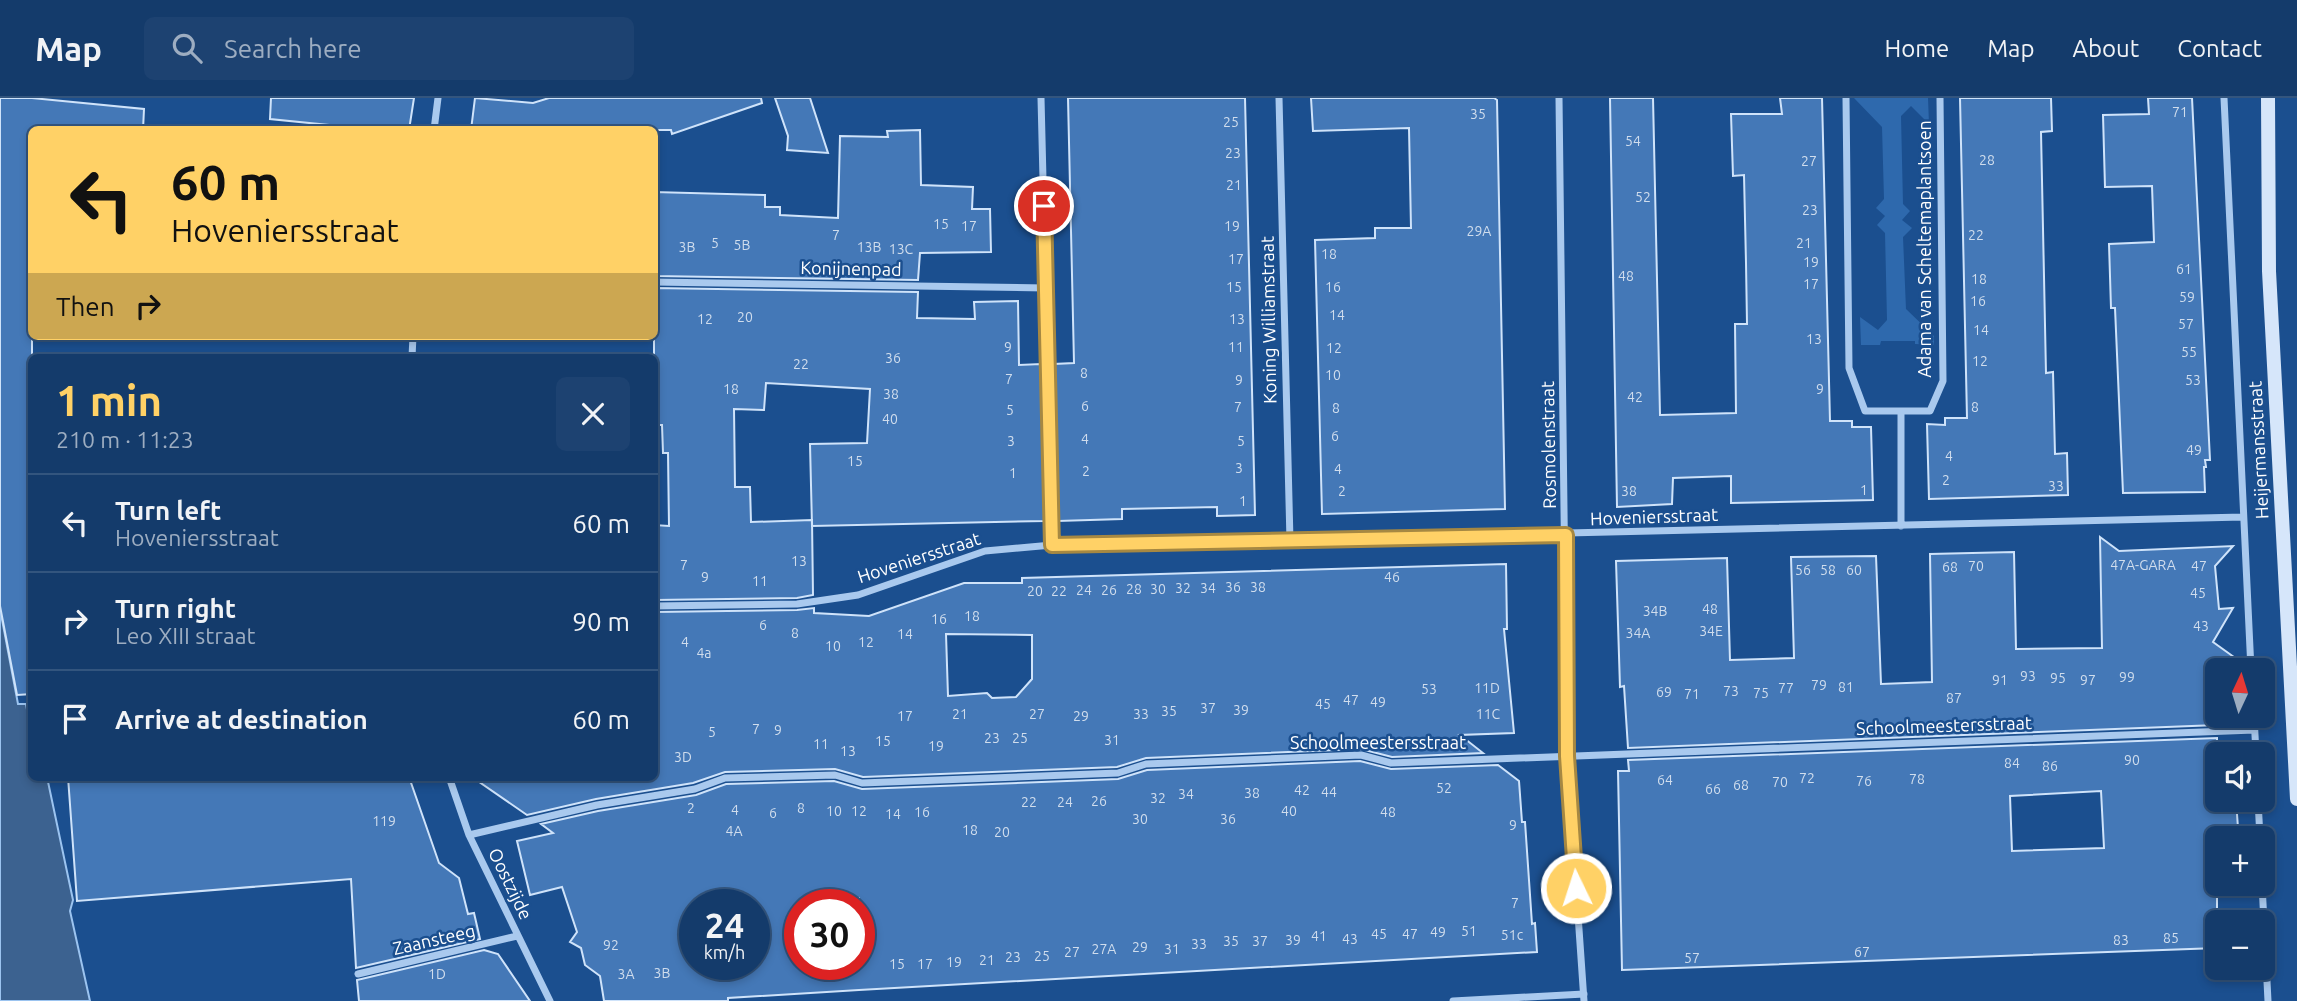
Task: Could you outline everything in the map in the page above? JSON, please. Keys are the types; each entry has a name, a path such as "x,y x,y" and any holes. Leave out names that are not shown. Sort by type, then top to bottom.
{"main road":[{"name":"Heijermansstraat","path":"2268,98 2269,271 2297,799"}],"street":[{"path":"434,126 438,98"},
{"path":"1041,98 1052,545"},
{"name":"Koning Williamstraat","path":"1279,98 1290,541"},
{"name":"Rosmolenstraat","path":"1559,98 1567,756 1584,998"},
{"name":"Adama van Scheltemaplantsoen","path":"1846,98 1849,368 1865,411 1900,412 1930,411 1943,381 1940,98"},
{"name":"Heijermansstraat","path":"2224,98 2250,658"},
{"name":"Konijnenpad","path":"658,282 1046,288"},
{"path":"1900,412 1901,526"},
{"name":"Hoveniersstraat","path":"658,606 797,604 858,596 985,551 1052,545 2243,517"},
{"path":"2255,730 2256,742"},
{"name":"Schoolmeestersstraat","path":"469,835 597,805 695,789 725,778 835,775 862,783 1118,773 1146,764 1361,755 1391,763 2255,730"},
{"name":"Oostzijde","path":"450,781 469,835 550,1001"},
{"path":"2263,896 2268,1001"},
{"name":"Zaansteeg","path":"358,974 517,936"},
{"path":"1453,1001 1584,998"}],"shaded area":[{"path":"1854,98 1928,98 1929,124 1911,106 1901,116 1903,204 1910,211 1902,220 1912,228 1903,237 1906,309 1934,336 1934,345 1915,344 1915,341 1881,341 1880,345 1861,345 1860,317 1878,330 1887,320 1885,233 1877,225 1885,216 1876,208 1884,199 1882,127"},
{"path":"0,609 18,704 26,704 28,715 28,781 48,781 73,900 70,911 90,1001 0,1001"}],"building":[{"path":"0,98 32,98 144,109 143,126 28,126 28,340 32,340 32,354 28,354 28,694 17,695 0,606"},
{"path":"271,98 414,98 410,126 339,126 270,119"},
{"path":"475,98 533,103 549,98 761,98 762,103 672,134 671,130 658,130 658,126 472,126"},
{"path":"775,98 810,98 828,153 787,150 788,136"},
{"path":"1068,98 1245,98 1255,515 1217,516 1217,507 1122,509 1122,519 1058,521 1054,364 1074,363"},
{"path":"1311,98 1497,100 1505,509 1322,514 1315,240 1375,238 1375,228 1411,228 1409,128 1313,131"},
{"path":"1610,98 1653,98 1660,415 1736,413 1735,324 1747,324 1746,263 1744,175 1733,176 1731,114 1782,114 1780,98 1822,98 1830,421 1852,421 1852,427 1871,427 1873,500 1731,503 1731,476 1673,478 1672,504 1617,507"},
{"path":"1960,98 2051,98 2052,131 2041,132 2046,373 2053,372 2055,454 2067,453 2068,495 1929,499 1927,424 1945,425 1945,418 1967,418"},
{"path":"2148,98 2192,98 2210,460 2205,460 2205,492 2123,493 2115,308 2111,308 2109,244 2154,242 2152,186 2105,187 2103,115 2149,114"},
{"path":"920,130 921,185 973,187 972,209 990,209 991,252 920,253 918,280 658,276 658,192 765,195 765,207 780,207 780,215 838,218 840,136 888,137 887,131"},
{"path":"658,288 918,292 917,318 975,319 974,302 1018,301 1019,365 1041,364 1045,521 812,526 813,595 797,598 658,600 658,525 669,526 668,453 663,453 662,425 658,425 658,354 654,354 654,340 658,340","holes":["766,383 870,389 867,443 810,444 812,520 751,522 750,487 735,487 734,409 764,410"]},
{"path":"2100,537 2119,551 2233,546 2215,566 2219,609 2233,608 2213,642 2235,658 2205,658 2205,725 1628,748 1624,686 1620,687 1616,561 1727,558 1730,660 1794,658 1791,557 1876,556 1881,684 1932,682 1930,554 2014,552 2016,649 2102,648"},
{"path":"1506,564 1507,629 1504,629 1514,733 1460,735 1483,753 1392,757 1361,749 1146,758 1117,767 863,777 835,769 725,772 693,783 596,799 527,815 478,781 658,781 658,612 814,608 814,613 869,616 964,583 1022,583 1022,578","holes":["946,634 1032,635 1032,679 1016,697 992,698 987,693 948,696"]},
{"path":"2217,738 2217,742 2205,742 2205,812 2237,812 2238,826 2205,826 2205,896 2217,896 2217,910 2205,910 2205,948 1622,970 1618,771 1629,771 1628,760","holes":["2101,791 2104,848 2012,851 2010,796"]},
{"path":"1360,761 1391,769 1498,765 1519,781 1537,952 859,990 728,998 728,1001 604,1001 600,976 585,965 581,948 570,942 577,932 562,887 530,895 517,841 553,833 541,824 598,811 696,795 726,784 834,781 862,789 1118,779 1147,770"},
{"path":"68,781 410,781 439,863 459,878 468,914 474,913 480,939 356,968 351,879 77,901"},
{"path":"484,950 498,954 530,1001 359,1001 357,980"}],"route":[{"path":"1044,206 1052,545 1566,535 1567,756 1576,888"}]}
